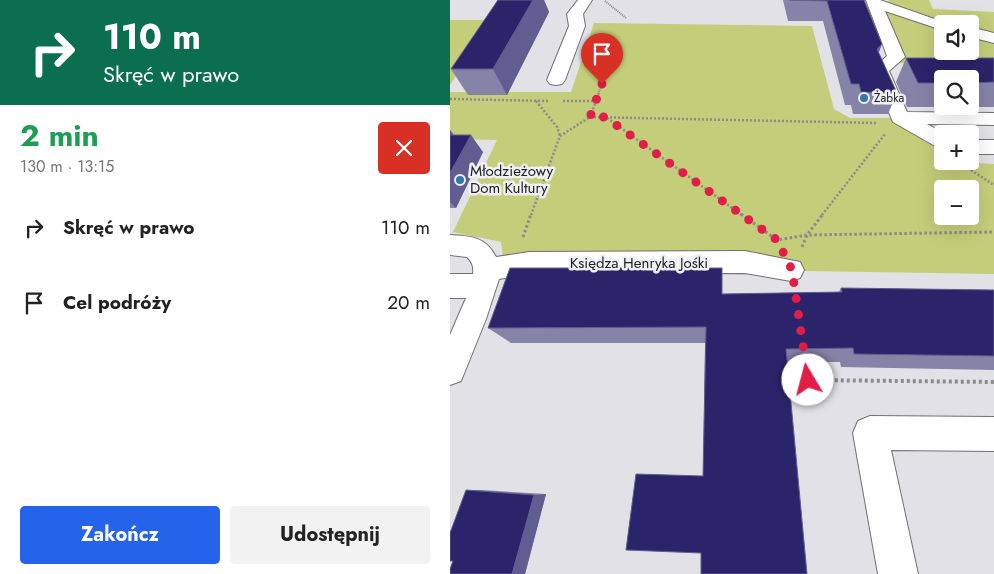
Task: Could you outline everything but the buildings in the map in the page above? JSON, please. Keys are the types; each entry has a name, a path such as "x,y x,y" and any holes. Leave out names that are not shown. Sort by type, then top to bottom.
{"street":[{"path":"556,80 577,26 575,14 585,0"},
{"path":"874,2 934,23"},
{"path":"874,2 896,56 880,70 900,118 934,137"},
{"path":"979,34 994,38"},
{"path":"900,118 994,119"},
{"path":"979,152 994,147"},
{"path":"450,245 473,247 494,274 450,370"},
{"name":"Księdza Henryka Jośki","path":"450,286 530,263 745,262 792,270"},
{"path":"898,574 870,433 994,434"}],"path":[{"path":"605,0 626,18"},
{"path":"590,117 602,84"},
{"path":"450,99 553,101"},
{"path":"536,100 557,127 560,136"},
{"path":"562,101 596,101"},
{"path":"494,274 560,136 590,117 838,121"},
{"path":"605,117 777,240 792,270"},
{"path":"792,270 807,234 893,124 900,118"},
{"path":"979,169 994,185"},
{"path":"777,240 807,234 994,232"},
{"path":"804,353 808,380 994,382"}],"green space":[{"path":"889,0 929,0 933,9 994,12 994,35 979,32 979,15 934,15 934,19 887,4"},
{"path":"877,4 934,25 934,60 979,60 979,37 994,40 994,63 893,63"},
{"path":"450,20 492,20 450,85"},
{"path":"594,23 812,26 834,109 850,118 897,118 934,140 934,170 979,170 979,163 994,164 994,274 806,271 505,272 501,242 453,232 497,140 450,139 450,92 571,92"}],"place":[{"name":"Żabka","path":"864,98"},
{"name":"Młodzieżowy Dom Kultury","path":"460,180"}],"route":[{"path":"602,84 590,117 605,117 777,240 792,270 808,380"}]}
